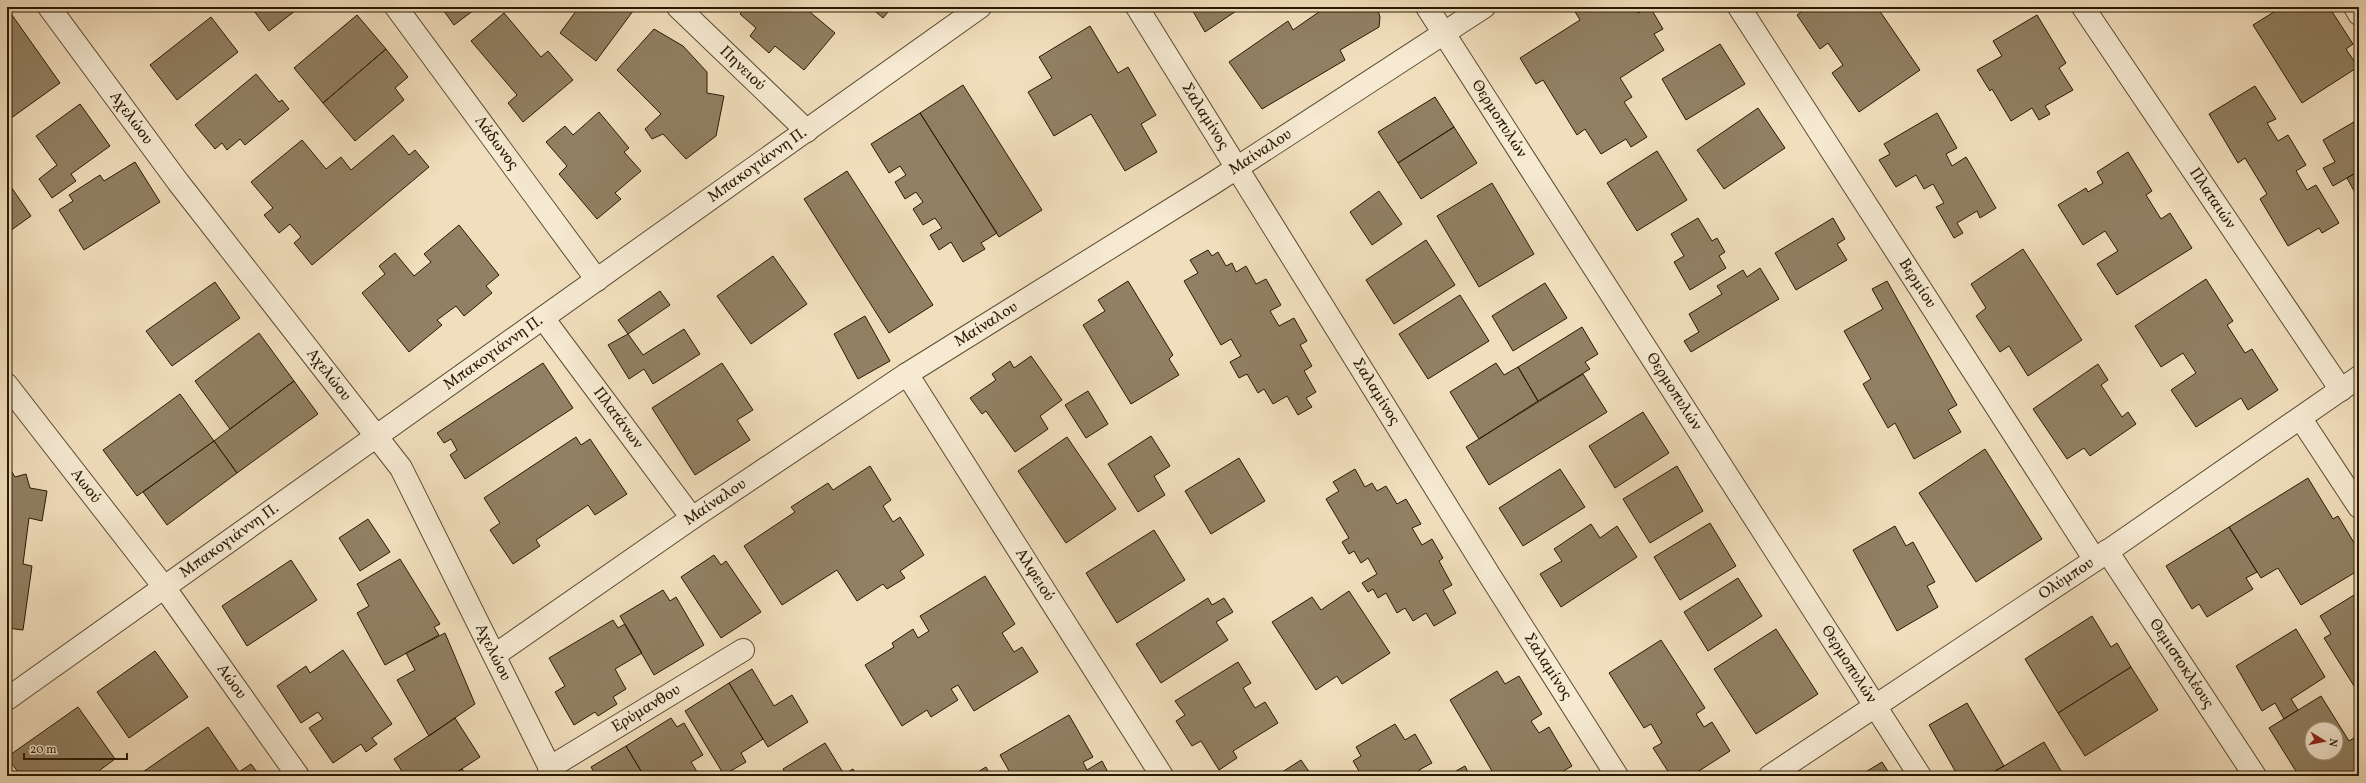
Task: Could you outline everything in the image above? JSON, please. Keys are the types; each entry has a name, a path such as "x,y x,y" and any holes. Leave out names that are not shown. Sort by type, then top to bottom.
{"street":[{"name":"Αχελώου","path":"49,7 178,182 401,468 552,772"},
{"name":"Λάδωνος","path":"396,7 596,280"},
{"name":"Πηνειού","path":"678,7 806,131"},
{"name":"Μπακογιάννη Π.","path":"7,699 980,7"},
{"name":"Σαλαμίνος","path":"1137,7 1490,576 1617,776"},
{"name":"Θερμοπυλών","path":"1428,7 1874,707 1920,776"},
{"name":"Μαίναλου","path":"495,655 692,518 906,374 1237,168 1484,7"},
{"name":"Βερμίου","path":"1739,7 2101,556"},
{"name":"Πλαταιών","path":"2082,7 2341,390"},
{"path":"2354,7 2359,14"},
{"name":"Πλατάνων","path":"542,318 692,518"},
{"name":"Αλφειού","path":"906,374 1162,776"},
{"name":"Ολύμπου","path":"1770,776 2101,556 2359,377"},
{"name":"Αωού","path":"7,385 164,587"},
{"path":"2301,418 2359,506"},
{"name":"Θεμιστοκλέους","path":"2101,556 2255,776"},
{"name":"Αώου","path":"164,587 298,776"},
{"name":"Ερύμανθου","path":"552,772 743,650"}],"building":[{"path":"251,7 300,7 269,31"},
{"path":"441,7 478,7 454,25"},
{"path":"579,7 636,7 596,61 560,33"},
{"path":"746,7 804,7 835,33 804,70 775,46 769,53 750,36 756,28 740,14"},
{"path":"870,7 892,7 883,18"},
{"path":"1242,7 1205,32 1191,8"},
{"path":"1326,7 1377,7 1380,17 1379,27 1340,50 1345,60 1262,109 1229,62 1288,21 1293,30"},
{"path":"1578,7 1634,7 1638,13 1650,7 1663,29 1654,34 1664,50 1620,78 1632,97 1624,102 1647,137 1631,147 1626,139 1601,154 1585,129 1577,135 1543,80 1536,84 1520,58 1580,20 1574,10"},
{"path":"1808,7 1877,7 1920,70 1859,112 1832,73 1843,65 1828,43 1820,49 1797,15"},
{"path":"2282,7 2329,7 2353,44 2346,49 2358,67 2302,103 2253,25"},
{"path":"7,8 60,83 7,121"},
{"path":"504,13 541,57 548,51 573,80 523,122 508,103 517,95 471,41"},
{"path":"357,15 386,49 323,103 294,68"},
{"path":"2037,15 2066,63 2059,68 2073,90 2045,106 2050,114 2039,120 2032,108 2011,121 1992,89 1990,91 1977,70 2002,56 1993,41"},
{"path":"211,17 238,52 177,100 150,65"},
{"path":"1090,26 1118,73 1128,67 1156,115 1141,124 1157,152 1125,171 1091,114 1054,136 1028,92 1052,78 1039,57"},
{"path":"654,29 683,46 707,72 707,93 724,96 716,136 686,159 663,134 652,139 645,129 661,114 617,70"},
{"path":"1720,44 1745,84 1686,120 1662,79"},
{"path":"386,49 408,77 395,88 404,100 355,141 323,103"},
{"path":"256,74 279,102 282,100 289,109 245,145 240,139 227,150 222,143 215,149 195,125"},
{"path":"963,85 1042,210 999,237 920,113"},
{"path":"2255,86 2276,119 2267,123 2278,141 2288,135 2306,165 2296,171 2307,190 2316,185 2339,223 2322,233 2319,228 2288,246 2260,199 2267,194 2245,158 2238,163 2209,114"},
{"path":"1435,97 1454,127 1398,163 1378,132"},
{"path":"80,104 110,146 71,174 76,181 52,198 39,179 57,165 36,136"},
{"path":"1758,108 1785,148 1724,189 1697,150"},
{"path":"599,112 629,148 624,152 641,171 615,193 621,199 597,219 559,174 567,166 546,142 565,126 573,135"},
{"path":"920,113 997,233 981,243 985,249 963,262 951,242 939,250 930,235 942,228 935,218 923,225 913,209 923,202 916,192 905,199 895,182 906,175 900,166 889,173 871,144"},
{"path":"1937,113 1957,148 1946,154 1952,166 1966,157 1996,208 1980,218 1977,211 1957,223 1963,233 1954,238 1936,207 1944,203 1933,184 1924,189 1916,175 1896,187 1879,160 1890,154 1884,144"},
{"path":"2359,119 2359,171 2333,186 2323,168 2335,162 2323,140"},
{"path":"1454,127 1477,163 1421,199 1398,163"},
{"path":"393,135 409,155 415,150 429,167 312,265 294,243 301,237 290,224 279,233 264,215 273,208 251,182 302,140 326,169 341,157 351,170"},
{"path":"1657,151 1687,200 1637,231 1607,183"},
{"path":"2128,152 2152,191 2146,195 2161,219 2170,213 2192,248 2117,295 2097,264 2118,251 2105,231 2083,245 2058,205 2086,188 2088,192 2103,183 2097,172"},
{"path":"135,162 160,202 84,250 59,210 73,201 69,195 100,175 104,181"},
{"path":"847,171 933,305 889,333 804,199"},
{"path":"2359,171 2359,200 2347,178"},
{"path":"7,181 31,216 7,233"},
{"path":"1492,183 1534,254 1479,287 1437,216"},
{"path":"1379,191 1402,224 1372,245 1350,212"},
{"path":"1698,218 1712,241 1717,238 1725,252 1719,256 1726,268 1690,290 1674,262 1684,256 1671,234"},
{"path":"1833,218 1845,239 1837,244 1847,260 1796,290 1775,253"},
{"path":"459,225 499,275 486,286 492,293 464,316 456,306 437,320 442,325 409,352 362,293 385,274 379,266 395,253 414,276 431,262 424,254"},
{"path":"1426,240 1455,285 1394,324 1366,280"},
{"path":"2023,249 2082,340 2028,376 2009,346 2000,352 1976,316 1986,308 1971,284"},
{"path":"1208,250 1212,256 1218,252 1226,266 1232,263 1236,272 1246,266 1256,284 1266,279 1281,305 1270,311 1279,326 1294,318 1307,341 1300,345 1312,366 1304,371 1316,392 1306,398 1312,407 1298,415 1287,396 1273,404 1264,389 1258,393 1247,374 1239,378 1230,362 1241,356 1231,339 1221,345 1184,281 1198,273 1190,260"},
{"path":"773,256 807,304 751,344 717,296"},
{"path":"1760,268 1779,299 1691,352 1684,341 1699,332 1689,314 1722,294 1717,286 1743,270 1747,277"},
{"path":"2206,279 2233,321 2227,325 2245,353 2252,349 2278,390 2248,410 2241,398 2196,427 2171,390 2196,373 2183,353 2161,367 2135,326"},
{"path":"1128,281 1173,355 1169,359 1179,375 1131,404 1083,325 1105,311 1098,300"},
{"path":"1887,281 1957,405 1948,410 1961,432 1914,459 1895,423 1888,428 1863,384 1871,379 1844,331 1883,309 1872,289"},
{"path":"215,282 240,318 172,366 146,331"},
{"path":"1545,283 1567,318 1513,351 1492,316"},
{"path":"660,291 670,305 628,334 618,320"},
{"path":"1460,295 1489,341 1428,379 1399,334"},
{"path":"865,316 890,361 858,379 834,334"},
{"path":"1582,327 1598,354 1585,362 1590,369 1538,401 1518,367"},
{"path":"684,329 700,354 653,384 644,369 629,379 608,345 628,334 643,355"},
{"path":"259,333 294,381 230,429 195,381"},
{"path":"1031,356 1062,400 1040,416 1048,429 1015,452 986,411 982,414 970,398 996,380 992,374 1010,361 1014,368"},
{"path":"543,363 573,408 465,479 450,455 457,450 451,439 444,443 437,433"},
{"path":"722,363 753,410 737,420 750,440 695,475 652,408"},
{"path":"1496,363 1504,375 1518,367 1538,401 1479,439 1450,392"},
{"path":"2098,364 2108,380 2101,385 2122,417 2128,412 2136,424 2090,456 2084,448 2067,459 2033,409"},
{"path":"1583,374 1607,412 1489,485 1466,447"},
{"path":"294,381 318,414 237,473 214,441"},
{"path":"1088,391 1108,424 1086,438 1065,405"},
{"path":"180,394 214,441 137,496 103,450"},
{"path":"1643,412 1669,453 1615,488 1589,446"},
{"path":"1151,436 1170,466 1154,476 1165,495 1138,512 1108,464"},
{"path":"576,437 581,445 590,439 627,494 595,515 588,505 536,540 540,546 513,564 490,530 500,523 484,498"},
{"path":"1067,437 1116,509 1066,543 1018,471"},
{"path":"214,441 237,473 167,525 143,492"},
{"path":"1985,449 2042,539 1976,582 1919,493"},
{"path":"1239,458 1265,501 1211,534 1185,491"},
{"path":"7,464 15,477 26,474 30,488 47,491 42,521 29,518 23,564 32,566 23,630 7,628"},
{"path":"870,466 891,500 883,506 893,522 900,517 924,555 900,571 905,578 887,589 883,584 857,601 837,570 782,605 744,546 795,512 791,507 828,483 833,490"},
{"path":"1677,466 1703,511 1650,543 1623,499"},
{"path":"1355,469 1365,487 1372,483 1377,491 1386,486 1397,504 1406,499 1421,524 1412,528 1422,545 1432,539 1443,558 1439,561 1452,585 1443,590 1456,613 1434,626 1426,613 1413,621 1405,608 1397,613 1386,593 1378,598 1373,589 1368,592 1362,583 1377,574 1368,558 1361,563 1354,551 1349,554 1342,542 1349,538 1326,499 1339,491 1333,482"},
{"path":"1560,469 1585,507 1523,546 1499,508"},
{"path":"2308,478 2333,519 2338,516 2359,551 2359,570 2301,605 2278,568 2261,578 2229,527"},
{"path":"368,519 390,552 360,571 339,538"},
{"path":"1710,523 1736,566 1680,600 1654,557"},
{"path":"1591,524 1600,538 1617,526 1637,557 1561,607 1540,574 1562,561 1554,549"},
{"path":"1895,526 1906,546 1913,542 1935,582 1927,586 1938,607 1897,631 1853,550"},
{"path":"2229,527 2257,572 2246,578 2253,589 2207,617 2199,604 2192,609 2166,566"},
{"path":"1154,530 1185,580 1117,623 1086,573"},
{"path":"714,555 721,565 726,561 761,612 721,638 681,577"},
{"path":"400,559 440,624 434,627 439,635 385,665 357,613 369,606 357,584"},
{"path":"291,560 317,600 247,646 222,606"},
{"path":"985,576 1015,624 1002,633 1014,652 1022,647 1038,672 974,711 958,685 951,689 958,700 931,717 927,710 902,726 865,665 894,647 892,643 913,629 918,638 929,631 920,616"},
{"path":"1738,578 1762,616 1708,651 1684,612"},
{"path":"663,590 670,601 676,597 704,645 654,675 620,616"},
{"path":"1349,591 1390,653 1342,684 1337,676 1316,690 1272,622 1312,597 1321,610"},
{"path":"2359,592 2359,694 2324,638 2331,634 2320,616"},
{"path":"1208,598 1212,605 1224,598 1233,612 1216,622 1228,640 1161,683 1136,644"},
{"path":"2092,616 2111,647 2117,643 2131,667 2058,713 2025,659"},
{"path":"613,620 618,628 625,624 642,653 615,669 626,689 613,697 617,704 598,716 595,712 574,725 555,692 565,686 549,658"},
{"path":"1776,629 1818,694 1756,734 1714,669"},
{"path":"2296,629 2325,677 2291,699 2298,710 2284,719 2275,703 2262,711 2236,666"},
{"path":"445,633 475,704 429,736 397,680 415,670 406,653"},
{"path":"1661,640 1705,708 1696,714 1704,727 1712,722 1730,751 1691,776 1671,776 1653,748 1662,743 1651,724 1644,728 1609,673"},
{"path":"343,650 392,724 372,738 377,744 366,752 361,744 333,763 309,728 323,719 318,712 301,723 277,686 306,666 310,673"},
{"path":"155,651 188,697 129,738 97,692"},
{"path":"1238,662 1251,683 1243,688 1255,708 1265,702 1278,723 1233,751 1237,758 1219,770 1201,741 1192,746 1176,721 1185,715 1175,701"},
{"path":"2131,667 2158,710 2085,756 2058,713"},
{"path":"752,669 774,706 792,695 808,722 768,747 729,683"},
{"path":"1497,671 1505,684 1519,676 1542,714 1531,721 1539,733 1549,727 1572,766 1555,776 1495,776 1450,700"},
{"path":"729,683 763,739 741,753 746,762 724,775 685,711"},
{"path":"2321,696 2337,721 2304,721 2304,761 2344,761 2344,733 2349,741 2359,735 2359,776 2299,776 2269,728"},
{"path":"1967,703 2004,766 1986,776 1958,776 1929,725"},
{"path":"78,707 115,759 92,776 21,776 7,757"},
{"path":"1069,715 1093,757 1083,762 1087,770 1102,761 1110,776 1012,776 1000,755"},
{"path":"455,718 480,757 451,776 405,776 394,759"},
{"path":"671,718 677,727 684,723 703,755 691,762 699,775 644,776 626,746"},
{"path":"1395,724 1405,740 1415,734 1432,763 1419,770 1423,776 1362,776 1353,761 1361,756 1356,747"},
{"path":"208,727 239,772 234,776 142,776 140,774"},
{"path":"2044,742 2064,776 1986,776 2004,766"},
{"path":"825,743 844,774 853,769 857,776 787,776 783,769"},
{"path":"626,746 644,776 596,776 591,767"},
{"path":"1301,760 1312,776 1276,776"},
{"path":"1882,762 1891,776 1859,776"},
{"path":"251,764 260,776 234,776 239,772"},
{"path":"1465,766 1470,776 1447,776"},
{"path":"986,767 991,776 971,776"},
{"path":"462,769 467,776 451,776"}]}
